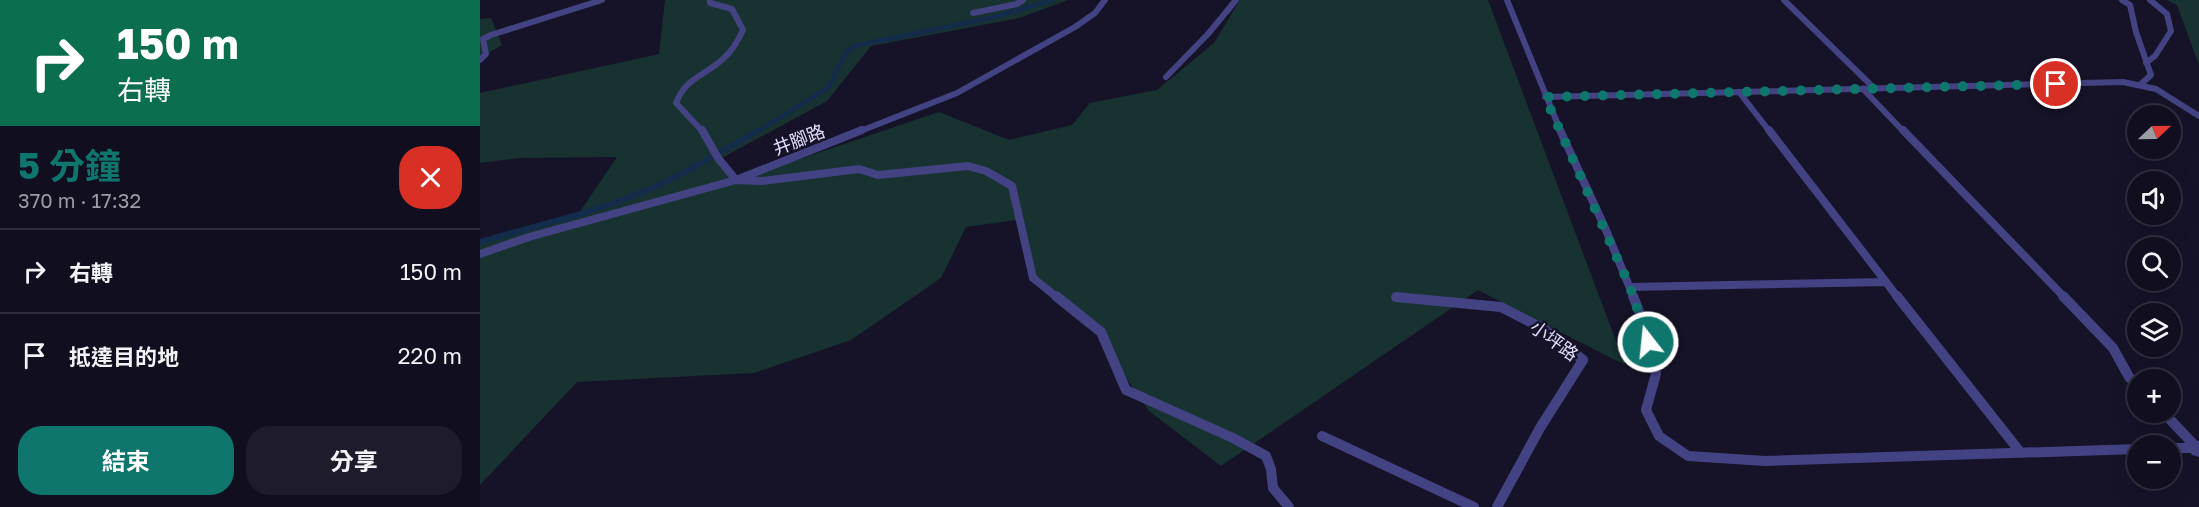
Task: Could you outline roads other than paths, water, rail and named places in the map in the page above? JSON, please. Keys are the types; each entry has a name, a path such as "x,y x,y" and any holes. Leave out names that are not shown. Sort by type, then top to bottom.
{"lane":[{"path":"480,60 486,54 483,39 491,35 602,0"},
{"path":"710,0 710,3 732,9 743,30 735,46 723,59 682,88 676,103 707,136 718,158 736,180 762,181 859,169 878,175 968,166 986,171 1012,186 1032,279 1101,332 1126,390 1233,438 1266,456 1271,469 1273,488 1289,507"},
{"path":"973,13 1017,4 1023,0"},
{"name":"井腳路","path":"480,254 529,237 736,180 957,93 1075,27 1095,13 1105,0"},
{"path":"1166,77 1208,34 1236,0"},
{"path":"1507,0 1545,97 1630,287 1645,326 1656,374 1646,410 1659,436 1688,456 1765,461 2127,449"},
{"path":"1784,0 1875,89"},
{"path":"2122,0 2130,5 2136,32 2151,75 2141,84"},
{"path":"2146,63 2155,56 2171,31 2167,14 2150,0"},
{"path":"1545,97 2124,82 2141,84 2167,94 2199,116"},
{"path":"1863,89 2113,348 2127,372"},
{"path":"1739,92 2020,453"},
{"path":"1630,287 1886,282"},
{"name":"小坪路","path":"1396,297 1502,307 1544,329 1583,360 1540,428 1497,507"},
{"path":"2174,423 2198,448"},
{"path":"1322,436 1474,507"},
{"path":"2181,448 2198,448"}],"waterway":[{"path":"756,132 828,88 846,53 854,46 995,17 1052,0"},
{"path":"480,242 590,211 633,196 681,174 759,130"}]}
